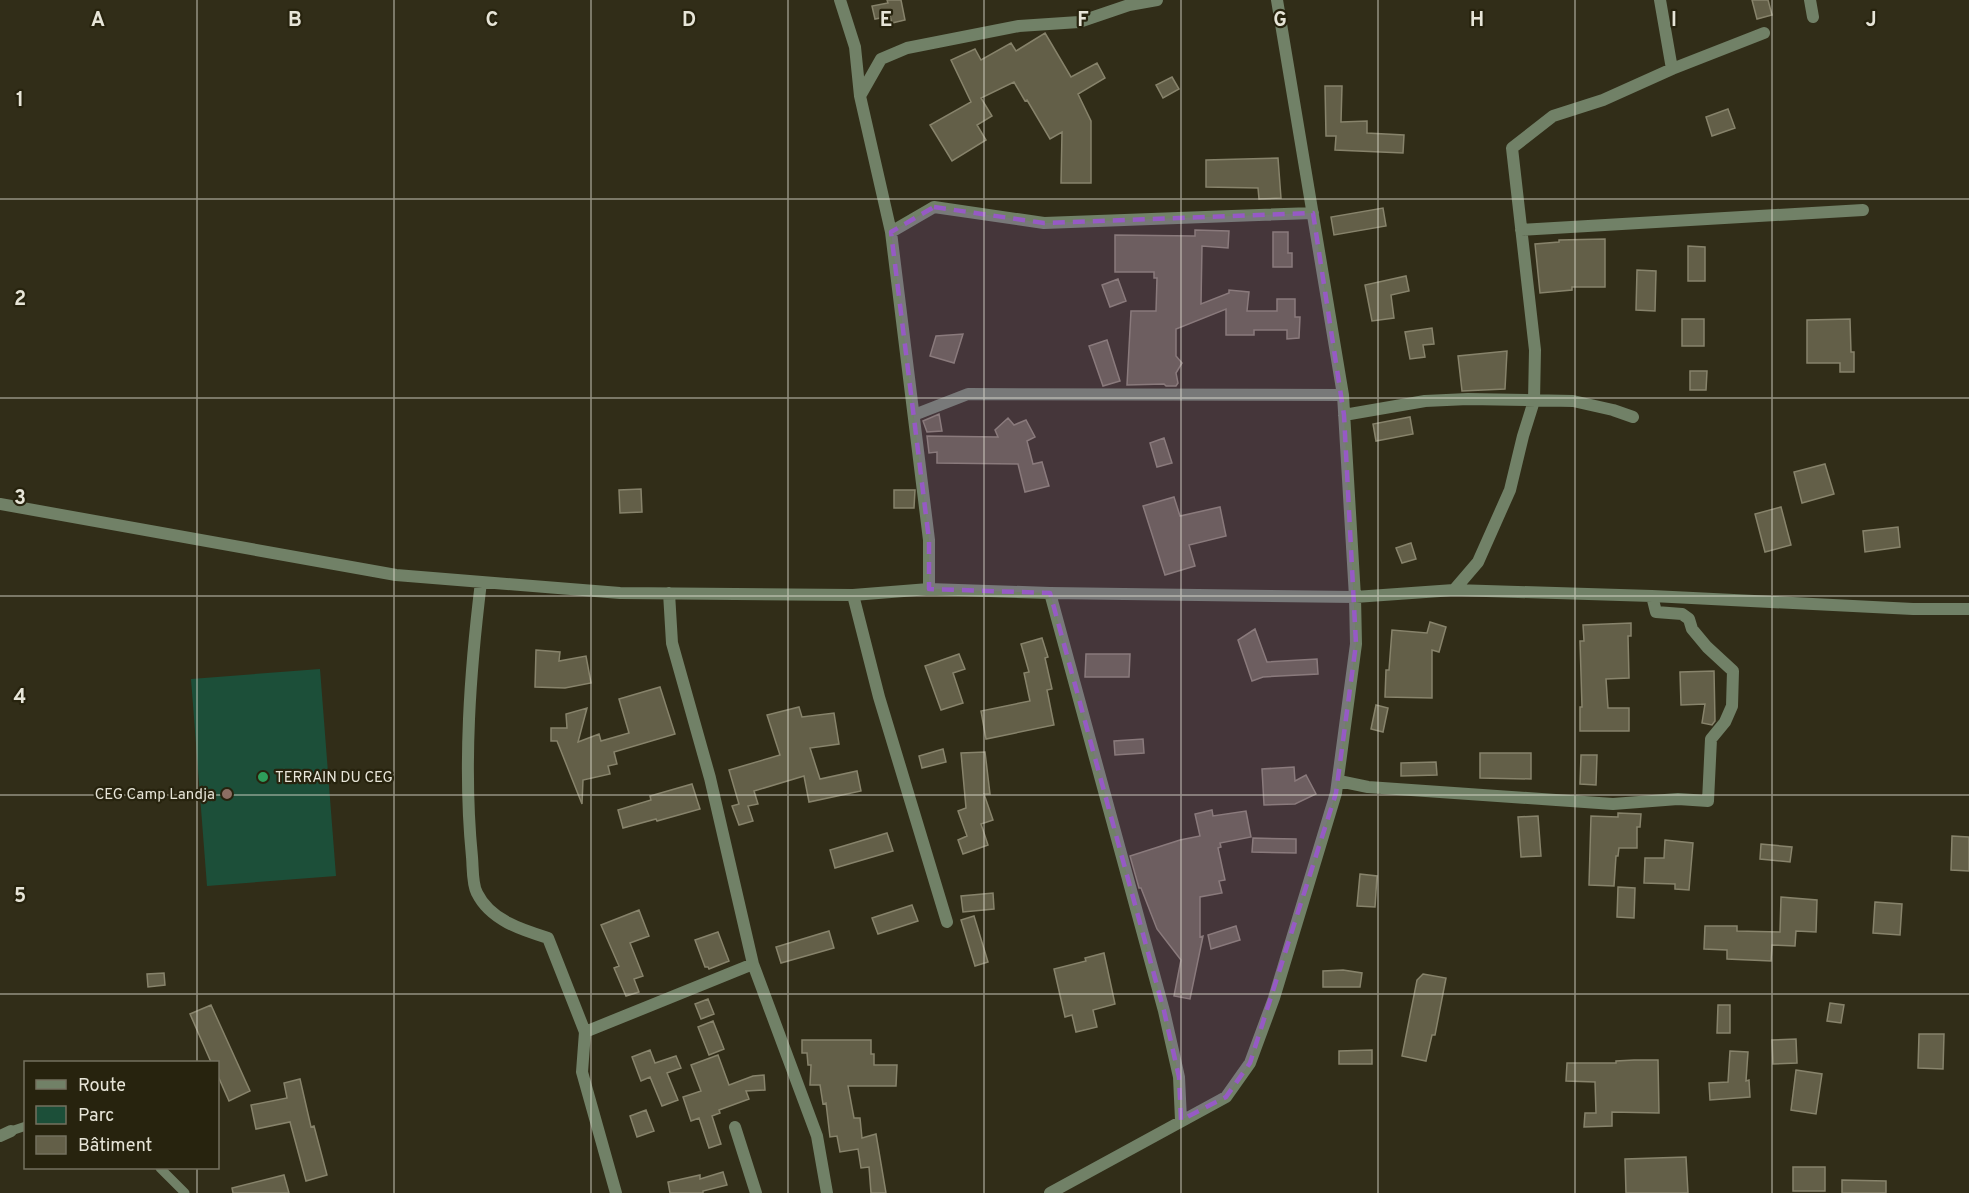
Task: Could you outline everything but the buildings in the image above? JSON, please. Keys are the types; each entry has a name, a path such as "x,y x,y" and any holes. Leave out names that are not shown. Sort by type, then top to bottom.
{"street":[{"path":"840,0 855,47 860,96 891,232 929,540 929,589"},
{"path":"860,96 881,59 907,48 1020,26 1078,22 1129,5 1157,0"},
{"path":"1050,1193 1226,1097 1250,1063 1274,998 1339,781 1356,644 1343,395 1277,0"},
{"path":"1660,0 1672,69"},
{"path":"1810,0 1813,17"},
{"path":"1454,590 1478,562 1510,490 1534,400 1535,350 1512,148 1553,116 1603,100 1672,69 1764,33"},
{"path":"891,232 934,207 1044,223 1313,213"},
{"path":"1521,230 1863,210"},
{"path":"914,415 968,394 1343,395"},
{"path":"1344,415 1425,401 1534,400 1573,401 1633,417"},
{"path":"0,504 396,575 620,593 853,595 929,589 1355,597 1454,590 1652,596 1913,609 1969,609"},
{"path":"481,582 473,653 468,791 476,892 492,912 518,929 548,938 585,1032 582,1072 616,1193"},
{"path":"669,593 672,643 710,778 753,964 817,1136 827,1193"},
{"path":"1050,593 1164,1011 1179,1077 1181,1120"},
{"path":"853,595 879,697 947,922"},
{"path":"1339,781 1368,787 1613,804 1678,799 1708,801 1711,740 1725,722 1732,706 1733,671 1707,647 1692,629 1689,619 1682,614 1656,612 1652,596"},
{"path":"585,1032 753,964"},
{"path":"735,1127 756,1193"}],"lane":[{"path":"6,1133 24,1127"},
{"path":"6,1133 24,1131"},
{"path":"162,1169 185,1193"}],"highlighted area":[{"path":"934,207 1044,223 1313,213 1344,415 1356,644 1336,793 1250,1063 1226,1097 1181,1120 1179,1077 1164,1011 1050,593 929,589 929,540 891,232"}],"green space":[{"name":"TERRAIN DU CEG","path":"320,669 336,876 207,886 191,679"}],"place":[{"name":"TERRAIN DU CEG","path":"263,777"},
{"name":"CEG Camp Landja","path":"227,794"}]}
